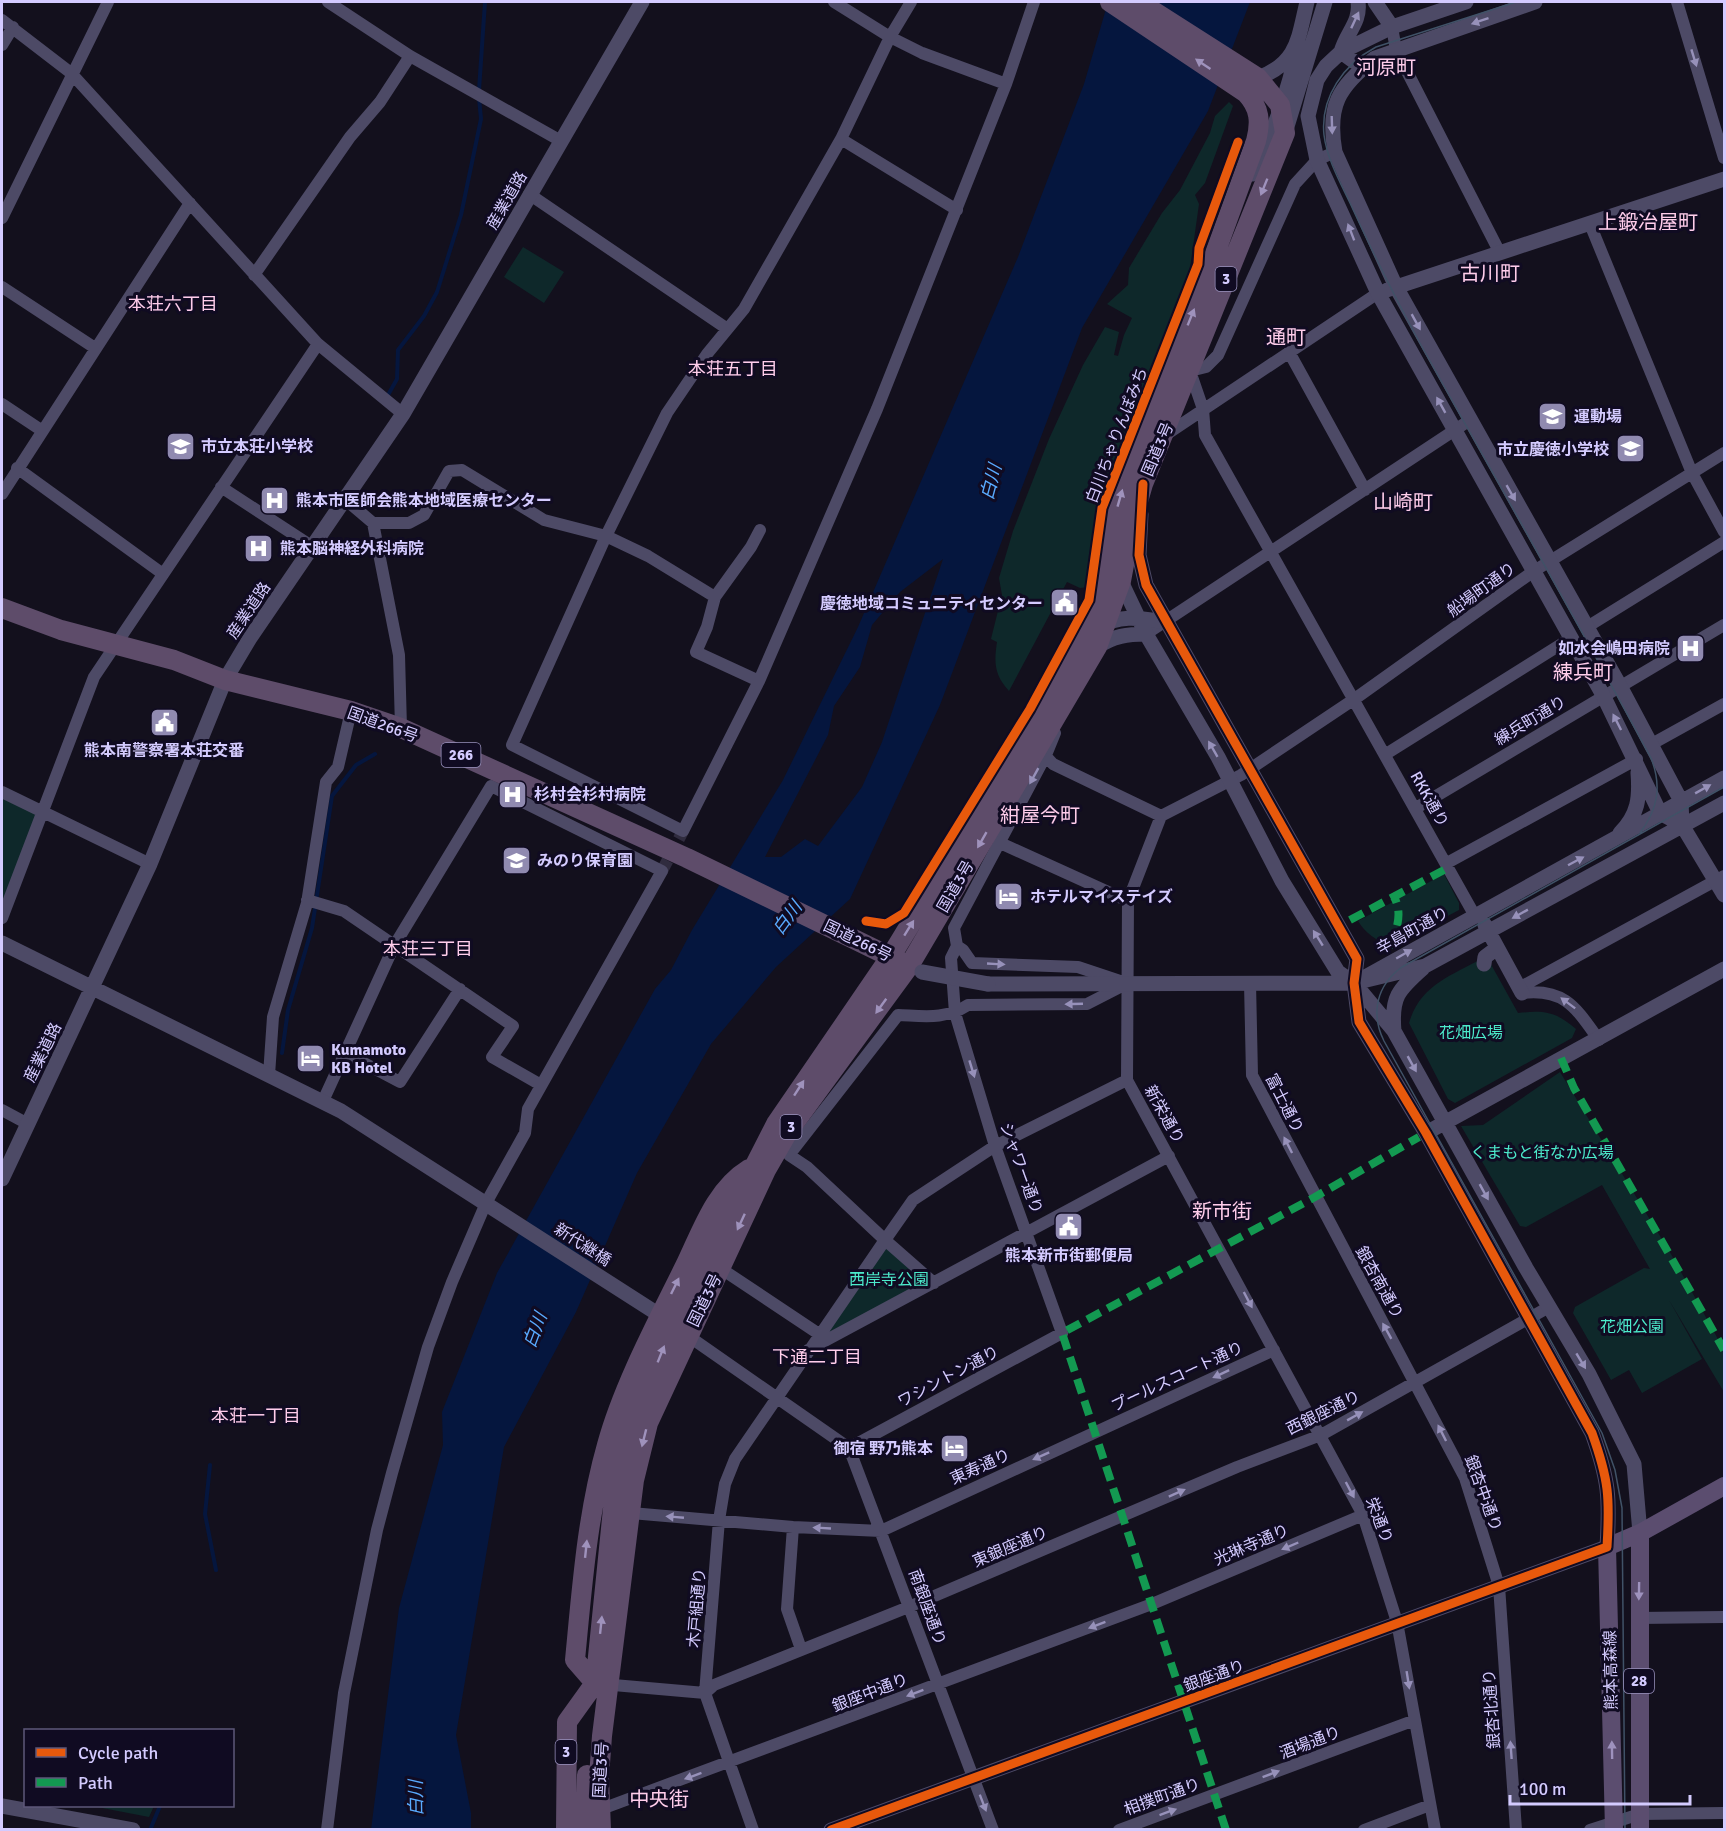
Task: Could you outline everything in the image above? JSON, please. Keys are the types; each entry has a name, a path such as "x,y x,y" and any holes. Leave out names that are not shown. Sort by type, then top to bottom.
{"highway":[{"path":"1110,2 1260,93"},
{"path":"1139,2 1260,93 1285,133"},
{"name":"国道3号","path":"585,1830 584,1815 601,1684 631,1513 634,1480 673,1326 720,1268 766,1170 789,1130 916,969 1041,751 1075,684 1089,645 1110,555 1113,520 1125,480 1232,211 1259,129 1257,109 1260,93"},
{"name":"国道3号","path":"600,1820 601,1684 614,1499 633,1423 673,1326 776,1124 891,957 1089,645 1106,623 1121,581 1132,522 1143,484 1285,133"},
{"name":"国道266号","path":"2,608 62,630 174,660 225,680 351,711 401,728 687,858 916,969"},
{"name":"3","path":"566,1830 567,1722 601,1684"}],"main road":[{"path":"1607,1547 1640,1533 1725,1486"},
{"name":"熊本高森線","path":"1640,1533 1638,1618 1640,1822"},
{"name":"熊本高森線","path":"1607,1547 1614,1825"}],"street":[{"path":"2,218 71,73 108,2"},
{"path":"328,2 410,56 561,141"},
{"name":"産業道路","path":"2,1179 150,864 225,680 250,638 403,414 642,2"},
{"path":"834,2 890,38 922,53 1006,84"},
{"path":"911,2 890,38 841,138 744,309 726,328 667,413 606,536 512,745 683,831 759,681 877,409 1006,84 1034,2"},
{"path":"1288,81 1307,2"},
{"path":"1285,133 1326,2"},
{"path":"1341,52 1344,40 1357,22 1358,2"},
{"path":"1375,2 1392,27 1396,50 1500,253"},
{"path":"1466,2 1392,27 1341,52 1317,80 1311,98 1308,116 1317,160 1378,292 1603,695 1636,759 1660,813 1682,825 1720,878 1725,895"},
{"path":"1535,2 1375,58 1345,87 1331,115 1335,152 1396,286 1620,686 1681,801 1682,825"},
{"path":"1677,2 1725,158"},
{"path":"2,20 71,73 318,344 403,414"},
{"path":"2,45 13,27"},
{"path":"1232,211 1262,154 1260,93 1290,59 1298,39"},
{"path":"1260,93 1288,81 1300,68 1314,44"},
{"path":"1341,52 1363,68"},
{"path":"254,275 350,138 380,102 410,56"},
{"path":"841,138 957,210"},
{"path":"1190,371 1211,363 1226,338 1295,184 1317,160 1335,152"},
{"path":"1163,436 1378,292 1725,179"},
{"path":"529,194 726,328"},
{"path":"2,494 41,430 190,203"},
{"path":"1590,224 1692,473 1725,532"},
{"path":"2,287 95,348"},
{"path":"2,918 94,677 318,344"},
{"path":"1289,351 1365,489"},
{"name":"RKK通り","path":"1190,371 1203,409 1205,435 1356,698 1475,916"},
{"path":"2,404 41,430"},
{"path":"1089,645 1127,634 1146,634 1470,420"},
{"name":"船場町通り","path":"1161,816 1231,781 1256,765 1356,698 1534,571 1725,453"},
{"path":"17,468 163,574"},
{"path":"346,500 374,523 409,523 424,515 449,471 462,470 544,520 606,536 648,556 715,597"},
{"path":"1143,484 1139,555 1146,585 1166,622 1256,765 1357,959 1354,983 1359,1022 1426,1133 1592,1433 1604,1464 1610,1497 1607,1547"},
{"path":"221,487 313,547"},
{"path":"374,523 399,656 401,728"},
{"path":"759,681 696,652 707,627 715,597 752,547 760,530"},
{"path":"1587,627 1725,542"},
{"path":"1110,555 1146,634 1231,781 1282,881 1338,972 1354,983 1394,1031 1615,1422 1634,1464 1640,1533"},
{"path":"1106,623 1139,618 1166,622"},
{"name":"練兵町通り","path":"1416,807 1725,625"},
{"path":"1386,754 1571,638"},
{"path":"1650,745 1725,704"},
{"path":"269,1075 273,1017 299,936 326,782 338,766 351,711"},
{"path":"998,842 1128,901 1161,816 1053,764 1041,751"},
{"name":"シャワー通り","path":"1041,751 954,928 957,946 951,958 955,1013 995,1146 1028,1233 1062,1334"},
{"path":"1609,843 1630,822 1640,798 1636,759"},
{"path":"1447,863 1636,759"},
{"name":"辛島町通り","path":"1354,983 1725,778"},
{"path":"324,1101 394,946 491,786 662,872 528,1109 525,1132 486,1203 428,1347 377,1530 344,1693 327,1830"},
{"path":"2,792 150,864"},
{"name":"辛島町通り","path":"1354,983 1425,966 1725,803"},
{"path":"1521,991 1720,878"},
{"path":"307,900 344,911 513,1026 492,1057 541,1085"},
{"name":"新栄通り","path":"1128,901 1127,1080 1221,1248"},
{"path":"1475,916 1488,931 1521,991"},
{"name":"新代継橋","path":"2,943 324,1101 486,1203 673,1326"},
{"path":"957,946 963,950 972,963 1078,967 1127,983"},
{"path":"1484,964 1485,957 1497,948"},
{"path":"1394,1031 1392,1007 1400,989 1425,966"},
{"path":"916,969 988,984 1354,983"},
{"path":"1426,1133 1725,969"},
{"name":"富士通り","path":"1250,982 1252,1075 1315,1197"},
{"path":"934,1283 807,1167 789,1155 898,1015 939,1017 955,1013 968,1005 1087,1004 1127,983"},
{"path":"345,1053 400,1082 460,989"},
{"path":"1521,991 1538,992 1566,999 1599,1040"},
{"name":"木戸組通り","path":"753,1830 705,1693 719,1520 725,1484 735,1459 913,1200 995,1146 1127,1080"},
{"path":"2,1110 28,1124"},
{"path":"808,1350 1169,1156"},
{"name":"銀杏南通り","path":"1315,1197 1416,1382"},
{"name":"栄通り","path":"1221,1248 1363,1515 1397,1622 1435,1830"},
{"path":"720,1268 819,1334"},
{"name":"西銀座通り","path":"1123,1516 1237,1467 1320,1435 1549,1307"},
{"path":"673,1326 849,1448"},
{"name":"ワシントン通り","path":"849,1448 1062,1334"},
{"name":"プールスコート通り","path":"1094,1432 1274,1350"},
{"name":"銀杏中通り","path":"1416,1382 1465,1478 1499,1586"},
{"name":"東寿通り","path":"881,1531 1094,1432"},
{"name":"南銀座通り","path":"849,1448 911,1606 993,1830"},
{"path":"631,1513 794,1527 881,1531"},
{"name":"光琳寺通り","path":"1152,1604 1363,1515"},
{"name":"東銀座通り","path":"705,1693 714,1685 911,1606 1123,1516"},
{"path":"794,1527 787,1609 801,1649"},
{"name":"銀座通り","path":"831,1830 1607,1547"},
{"name":"銀杏北通り","path":"1499,1586 1516,1830"},
{"name":"銀座中通り","path":"600,1820 729,1763 1152,1604"},
{"path":"1638,1618 1725,1617"},
{"path":"601,1684 705,1693"},
{"name":"酒場通り","path":"1216,1794 1415,1720"},
{"name":"相撲町通り","path":"1119,1830 1216,1794"},
{"path":"1364,1830 1430,1805"},
{"path":"2,1806 133,1830"},
{"path":"1590,1830 1614,1825 1725,1813"}],"green space":[{"path":"1229,102 1233,106 1205,183 1195,195 1199,204 1190,268 1096,513 1088,587 1080,588 1067,582 1009,691 998,674 997,642 991,639 1002,595 999,578 1013,531 1049,439 1083,365 1105,327 1119,332 1114,355 1118,356 1132,318 1107,304 1128,285 1129,268 1162,213 1180,190 1210,133 1215,116"},
{"path":"523,247 564,272 544,303 504,277"},
{"path":"2,793 38,811 2,915"},
{"path":"1444,874 1459,903 1459,910 1389,947 1368,933 1358,921"},
{"name":"花畑広場","path":"1483,958 1488,959 1518,1013 1550,1014 1576,1029 1572,1038 1455,1103 1448,1099 1409,1023 1414,1010 1429,990 1448,976"},
{"path":"1560,1072 1671,1254 1724,1350 1724,1392 1669,1300 1702,1359 1642,1393 1629,1370 1611,1380 1573,1313 1575,1307 1644,1268 1650,1269 1602,1185 1526,1227 1520,1226 1461,1126 1483,1125"},
{"name":"西岸寺公園","path":"886,1247 927,1283 819,1340"},
{"path":"97,1807 154,1807 149,1817"}],"water":[{"name":"白川","path":"1108,2 1250,2 1208,111 1082,328 940,705 850,899 776,967 711,1044 637,1173 576,1312 504,1447 456,1735 471,1813 471,1829 371,1830 399,1608 443,1445 442,1412 497,1273 655,989 671,970 692,930 783,780 858,627 1018,257 1084,84","holes":["943,559 882,742 862,787 818,846 805,839 781,857 765,857 828,735 834,706 860,667 872,625 900,592"]}],"waterway":[{"path":"479,90 485,2"},
{"path":"388,395 397,379 398,350 424,316 437,292 461,215 481,119 479,98"},
{"path":"282,1053 288,1010 312,928 332,796 356,765 375,754"},
{"path":"210,1465 205,1514 216,1570"},
{"path":"150,1830 160,1807"}],"tunnel":[{"path":"662,871 683,831"}],"tram line":[{"path":"1516,2 1376,47 1364,54 1344,72 1330,95 1324,121 1324,135 1334,170 1402,310 1651,758 1656,778 1656,797 1651,815 1640,833"},
{"path":"1625,1830 1622,1508 1615,1470 1602,1433 1384,1041 1377,1020 1377,1010 1378,1000 1387,982 1402,967 1724,787"}],"marked path":[{"path":"1350,920 1444,870"},
{"path":"1389,947 1398,922 1398,909 1394,897"},
{"path":"1561,1058 1574,1088 1724,1350"},
{"path":"1226,1830 1062,1333 1315,1197 1419,1137"}],"cycle path":[{"name":"白川ちゃりんぽみち","path":"866,921 886,924 904,913 1030,709 1089,600 1102,508 1198,264 1199,248 1238,142"},
{"path":"831,1830 1607,1547 1607,1489 1592,1433 1426,1133 1359,1022 1354,983 1357,959 1146,585 1139,555 1143,484"}],"place":[{"name":"運動場","path":"1553,416"},
{"name":"市立本荘小学校","path":"180,446"},
{"name":"市立慶徳小学校","path":"1630,449"},
{"name":"熊本市医師会熊本地域医療センター","path":"275,500"},
{"name":"熊本脳神経外科病院","path":"259,548"},
{"name":"慶徳地域コミュニティセンター","path":"1064,603"},
{"name":"如水会嶋田病院","path":"1691,648"},
{"name":"熊本南警察署本荘交番","path":"164,722"},
{"name":"杉村会杉村病院","path":"513,794"},
{"name":"みのり保育園","path":"516,860"},
{"name":"ホテルマイステイズ","path":"1009,896"},
{"name":"Kumamoto KB Hotel","path":"310,1058"},
{"name":"熊本新市街郵便局","path":"1069,1227"},
{"name":"御宿 野乃熊本","path":"954,1448"}],"district":[{"name":"河原町","path":"1386,67"},
{"name":"上鍛冶屋町","path":"1648,222"},
{"name":"古川町","path":"1490,273"},
{"name":"本荘六丁目","path":"173,304"},
{"name":"通町","path":"1286,337"},
{"name":"本荘五丁目","path":"733,369"},
{"name":"山崎町","path":"1403,502"},
{"name":"練兵町","path":"1583,672"},
{"name":"紺屋今町","path":"1040,815"},
{"name":"本荘三丁目","path":"428,949"},
{"name":"新市街","path":"1222,1211"},
{"name":"下通二丁目","path":"817,1357"},
{"name":"本荘一丁目","path":"256,1416"},
{"name":"中央街","path":"659,1799"}],"park label":[{"name":"くまもと街なか広場","path":"1542,1152"},
{"name":"花畑公園","path":"1632,1326"}]}
